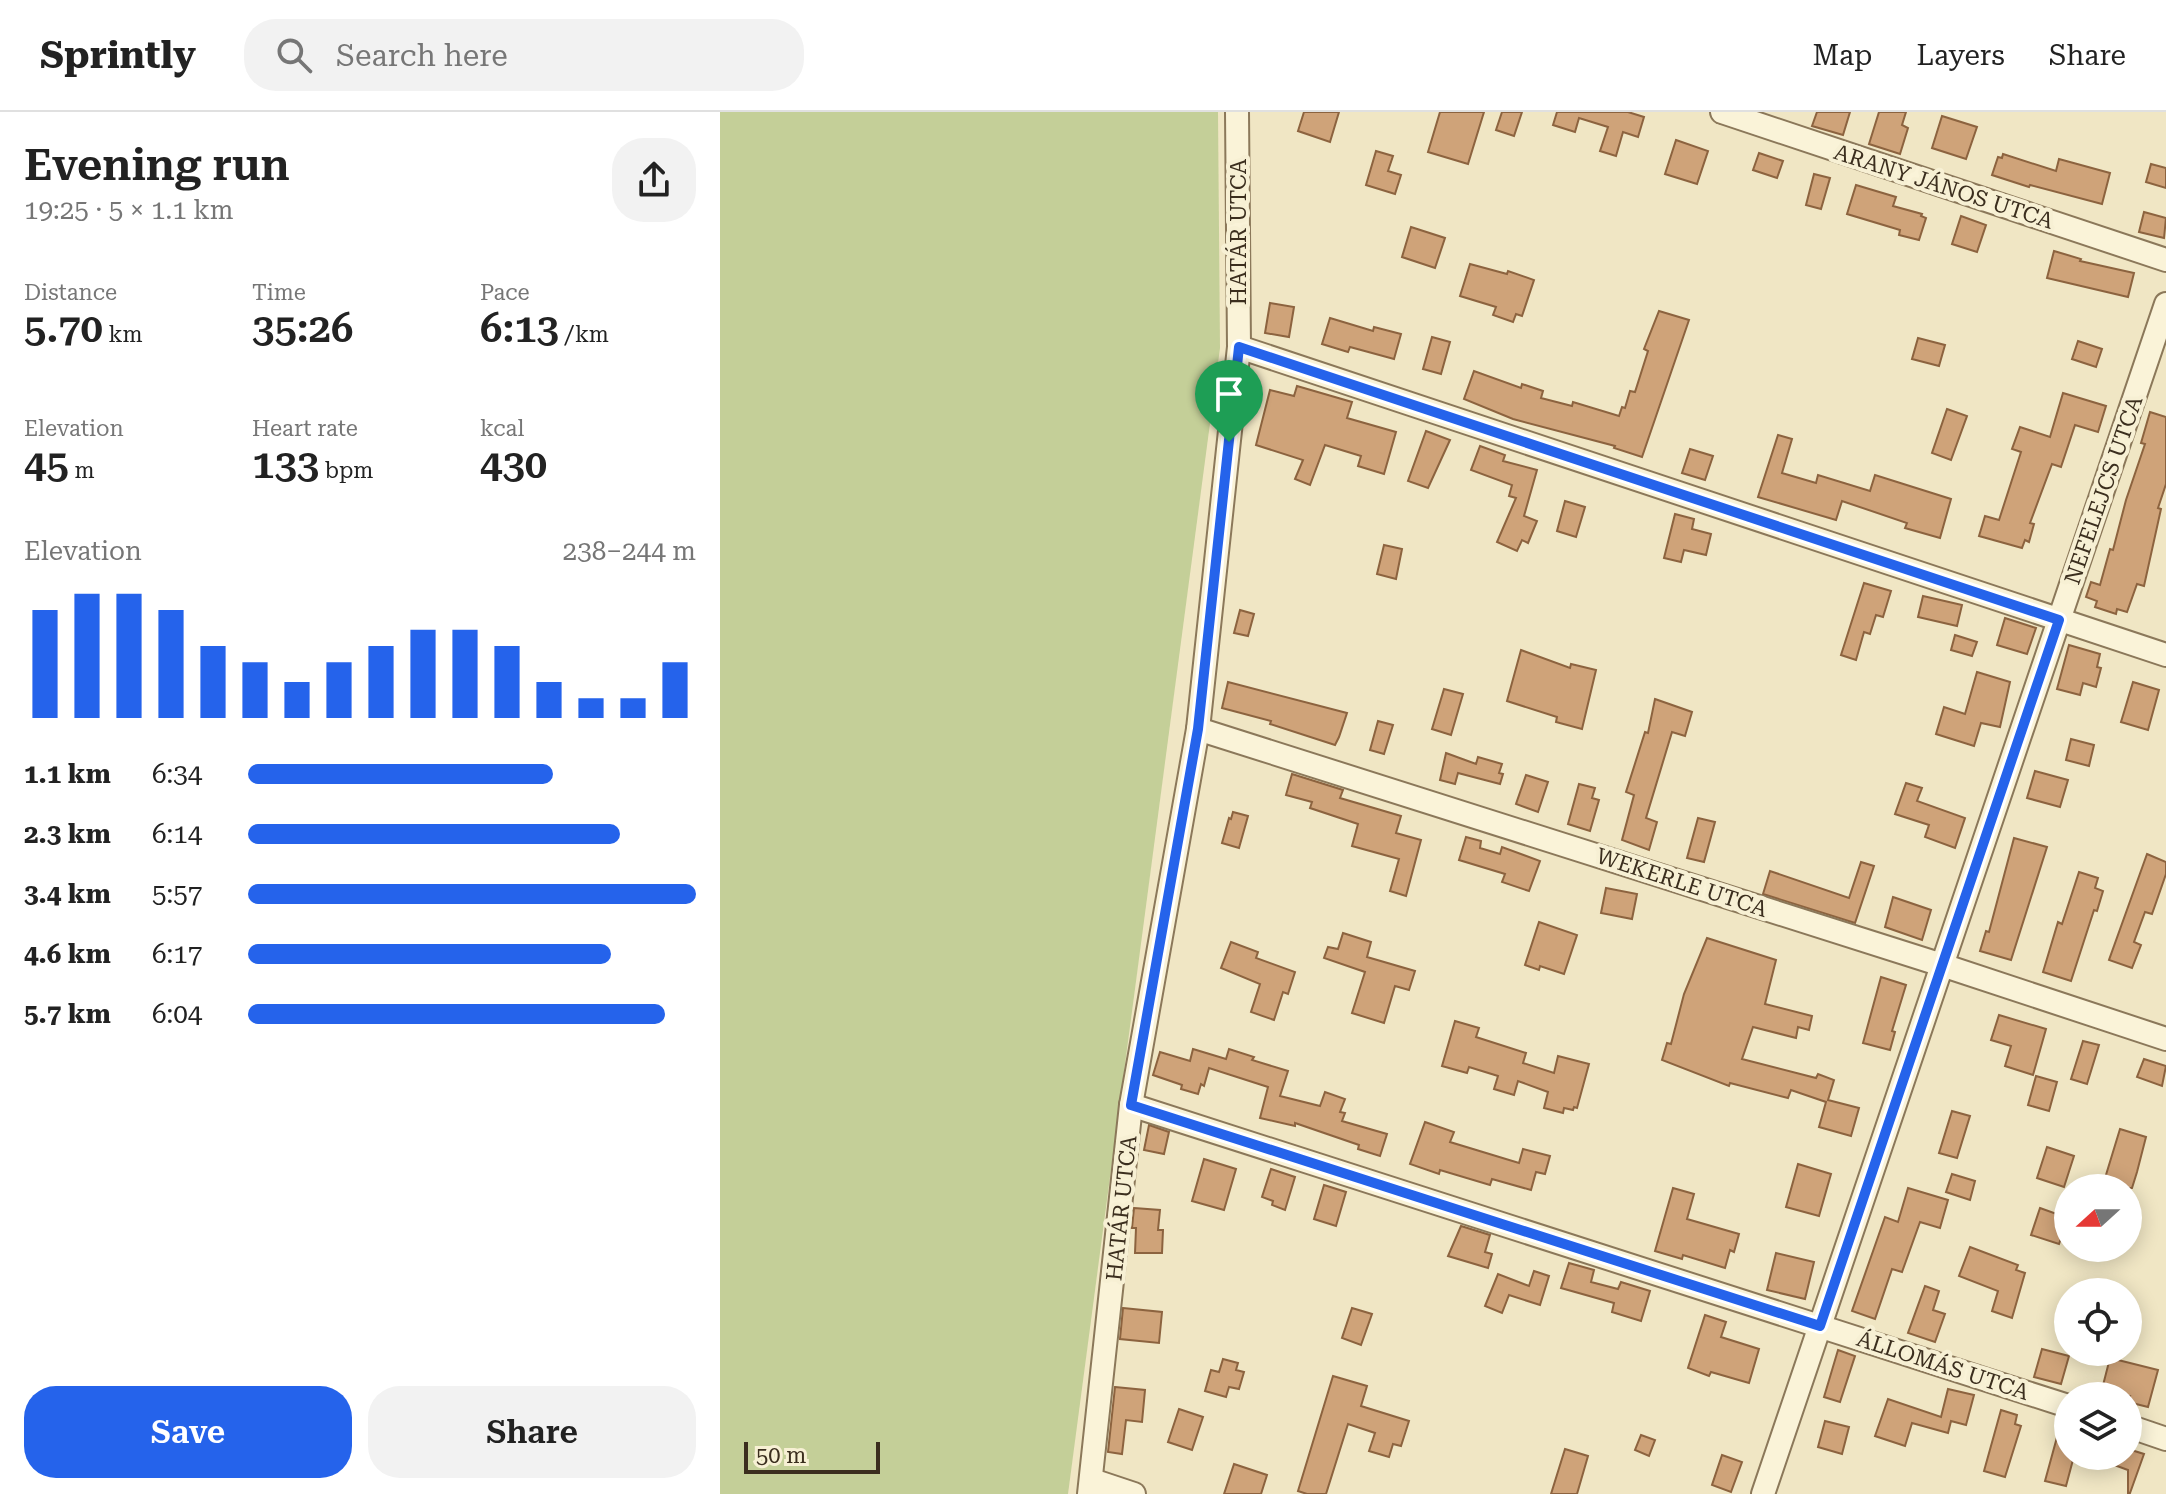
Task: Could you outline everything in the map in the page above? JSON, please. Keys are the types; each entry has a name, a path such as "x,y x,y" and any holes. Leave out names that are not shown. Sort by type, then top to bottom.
{"street":[{"name":"HATÁR UTCA","path":"1090,1487 1131,1105 1198,729 1239,347 1237,112"},
{"name":"ARANY JÁNOS UTCA","path":"1722,112 2166,260"},
{"name":"NEFELEJCS UTCA","path":"1763,1494 2166,304"},
{"path":"1239,347 2166,655"},
{"name":"WEKERLE UTCA","path":"1198,729 2166,1039"},
{"name":"ÁLLOMÁS UTCA","path":"1131,1105 2054,1401"},
{"path":"2142,1431 2166,1439"},
{"path":"1090,1487 1134,1494"}],"green space":[{"path":"720,112 1218,112 1220,348 1068,1494 720,1494"}],"building":[{"path":"1304,112 1339,112 1330,142 1298,131"},
{"path":"1440,112 1484,112 1468,164 1428,152"},
{"path":"1502,112 1522,112 1514,136 1496,130"},
{"path":"1557,112 1628,112 1644,117 1638,137 1623,132 1616,156 1600,151 1608,127 1579,118 1575,132 1553,125"},
{"path":"1817,112 1850,112 1843,135 1812,126"},
{"path":"1879,112 1906,112 1902,125 1908,128 1900,154 1869,144"},
{"path":"1942,116 1977,127 1966,159 1932,148"},
{"path":"1676,140 1708,151 1697,184 1665,174"},
{"path":"1376,151 1393,156 1388,171 1401,175 1395,194 1366,185"},
{"path":"1759,153 1783,161 1777,178 1753,170"},
{"path":"2003,154 2056,171 2059,159 2110,173 2102,204 1992,175 1998,157 2002,158"},
{"path":"2151,164 2166,168 2166,188 2146,182"},
{"path":"1814,174 1830,178 1821,209 1806,205"},
{"path":"1856,185 1896,197 1893,206 1922,214 1926,218 1919,240 1899,235 1900,230 1847,214"},
{"path":"2144,212 2166,218 2164,238 2139,232"},
{"path":"1961,216 1986,225 1977,252 1952,244"},
{"path":"1411,227 1445,238 1435,268 1402,257"},
{"path":"2054,251 2080,261 2134,273 2128,297 2047,278"},
{"path":"1470,264 1507,274 1508,271 1534,280 1522,316 1516,314 1513,322 1493,315 1496,307 1460,296"},
{"path":"1270,303 1294,307 1289,337 1265,333"},
{"path":"1659,311 1689,320 1642,457 1615,446 1513,419 1464,399 1474,371 1521,388 1522,384 1543,391 1541,398 1572,406 1573,402 1619,416 1630,391 1635,392 1648,351 1644,349"},
{"path":"1330,318 1373,331 1374,327 1401,334 1394,359 1350,347 1348,352 1322,344"},
{"path":"1432,337 1450,342 1441,374 1423,369"},
{"path":"1918,338 1945,345 1939,366 1912,359"},
{"path":"2078,341 2102,349 2096,367 2072,359"},
{"path":"1297,386 1352,402 1347,418 1396,432 1384,474 1358,466 1361,456 1325,445 1310,485 1295,479 1303,460 1256,445 1270,390 1294,396"},
{"path":"2063,393 2106,406 2098,432 2075,425 2061,467 2052,464 2030,523 2034,524 2029,542 2025,540 2022,548 1979,536 1985,516 1999,520 2021,452 2012,449 2020,427 2050,437"},
{"path":"1947,409 1967,416 1951,460 1932,453"},
{"path":"2150,412 2166,417 2166,484 2158,508 2161,509 2144,586 2137,584 2127,612 2117,609 2116,614 2095,607 2097,601 2086,597 2091,582 2100,585 2110,549 2113,550 2145,444 2141,443"},
{"path":"1426,431 1450,440 1428,488 1408,481"},
{"path":"1778,435 1792,439 1782,473 1816,483 1818,475 1870,491 1875,475 1951,499 1940,538 1905,528 1907,523 1842,501 1836,520 1758,497"},
{"path":"1480,446 1505,455 1503,461 1537,470 1524,516 1537,521 1528,543 1522,540 1517,551 1497,542 1516,498 1509,496 1512,485 1471,470"},
{"path":"1690,449 1713,456 1705,480 1682,473"},
{"path":"1565,501 1585,507 1576,537 1557,531"},
{"path":"1675,514 1694,519 1692,529 1711,534 1706,555 1684,550 1681,562 1664,558"},
{"path":"1384,545 1402,549 1396,579 1377,574"},
{"path":"1864,583 1891,591 1883,617 1876,615 1870,634 1864,632 1856,660 1841,655"},
{"path":"1923,596 1962,605 1957,626 1918,617"},
{"path":"1240,610 1254,614 1248,636 1234,633"},
{"path":"2005,618 2036,628 2027,654 1997,645"},
{"path":"1955,635 1977,642 1972,656 1951,650"},
{"path":"2069,645 2100,654 2097,667 2101,668 2096,687 2083,683 2080,695 2057,689"},
{"path":"1521,650 1570,668 1571,664 1596,670 1582,729 1556,722 1557,717 1507,701"},
{"path":"1977,672 2010,682 2000,727 1981,723 1974,746 1936,734 1944,707 1965,714"},
{"path":"1228,682 1347,713 1335,745 1270,724 1271,721 1222,708"},
{"path":"2133,682 2159,690 2148,730 2121,722"},
{"path":"1444,689 1463,694 1451,735 1432,729"},
{"path":"1655,699 1692,712 1685,736 1672,732 1646,818 1657,822 1649,850 1622,840 1634,795 1626,792 1645,732 1648,733"},
{"path":"1378,721 1393,725 1384,754 1370,750"},
{"path":"2071,739 2094,745 2089,766 2066,760"},
{"path":"1446,753 1476,764 1478,757 1502,764 1500,784 1458,773 1455,784 1440,780"},
{"path":"2035,771 2068,780 2060,807 2027,798"},
{"path":"1292,774 1343,790 1340,798 1401,816 1396,833 1421,840 1406,896 1390,891 1399,859 1352,846 1358,824 1310,808 1312,802 1286,795"},
{"path":"1526,775 1548,782 1538,812 1516,804"},
{"path":"1906,783 1922,788 1917,801 1965,818 1955,848 1925,837 1929,825 1895,814"},
{"path":"1579,784 1595,788 1592,798 1599,800 1590,831 1568,824"},
{"path":"1233,812 1248,816 1239,848 1222,843"},
{"path":"1698,818 1715,822 1704,862 1687,858"},
{"path":"1466,837 1481,841 1480,848 1500,854 1502,847 1540,861 1529,891 1502,882 1505,874 1459,860"},
{"path":"2014,838 2047,847 2011,960 1980,951 1986,931 1989,932"},
{"path":"2147,854 2166,862 2166,874 2152,914 2145,912 2134,942 2141,945 2132,968 2109,960"},
{"path":"1861,862 1874,866 1855,923 1763,894 1770,871 1849,898"},
{"path":"2079,872 2098,878 2095,888 2103,891 2071,981 2043,972 2058,922 2062,924"},
{"path":"1606,888 1637,894 1632,919 1601,913"},
{"path":"1893,897 1931,910 1922,940 1885,927"},
{"path":"1539,922 1577,935 1564,974 1525,965"},
{"path":"1343,933 1371,942 1367,957 1415,971 1409,990 1395,986 1384,1023 1352,1013 1365,972 1324,958 1328,947 1338,949"},
{"path":"1707,938 1776,960 1765,1004 1812,1016 1809,1030 1798,1027 1796,1038 1753,1027 1742,1059 1834,1080 1828,1100 1859,1108 1851,1136 1819,1127 1826,1102 1791,1090 1788,1098 1730,1083 1729,1086 1662,1060 1667,1043 1671,1044 1684,994"},
{"path":"1231,942 1258,952 1256,958 1295,972 1288,994 1283,992 1274,1020 1251,1012 1260,984 1221,968"},
{"path":"1881,977 1906,985 1892,1031 1895,1032 1890,1050 1863,1043"},
{"path":"1999,1015 2046,1029 2033,1075 2005,1066 2011,1046 1991,1040"},
{"path":"1455,1021 1479,1028 1476,1037 1526,1053 1523,1063 1554,1073 1558,1056 1589,1064 1577,1108 1564,1108 1563,1113 1544,1108 1548,1092 1518,1081 1514,1095 1494,1089 1498,1076 1469,1067 1467,1073 1442,1066"},
{"path":"2083,1041 2099,1045 2087,1084 2071,1079"},
{"path":"1193,1049 1226,1059 1229,1049 1288,1071 1280,1096 1320,1106 1325,1092 1345,1099 1340,1112 1345,1113 1342,1121 1387,1134 1380,1156 1358,1149 1359,1145 1295,1123 1295,1126 1260,1118 1268,1087 1209,1068 1204,1086 1201,1084 1198,1094 1153,1075 1160,1052 1190,1061"},
{"path":"2144,1059 2166,1066 2162,1086 2137,1077"},
{"path":"2036,1076 2057,1082 2049,1111 2028,1105"},
{"path":"1952,1111 1970,1116 1957,1158 1939,1153"},
{"path":"1425,1122 1454,1132 1450,1142 1519,1163 1523,1149 1550,1156 1545,1174 1536,1172 1531,1190 1492,1179 1490,1185 1410,1164"},
{"path":"1149,1125 1169,1132 1164,1154 1144,1150"},
{"path":"2120,1129 2146,1137 2136,1174 2106,1174"},
{"path":"2047,1147 2074,1156 2068,1174 2054,1174 2054,1184 2037,1178"},
{"path":"1204,1159 1236,1169 1224,1210 1192,1201"},
{"path":"1798,1164 1831,1174 1819,1216 1786,1207"},
{"path":"1271,1169 1295,1177 1285,1210 1262,1197"},
{"path":"1952,1174 1975,1181 1970,1200 1946,1192"},
{"path":"1324,1185 1346,1192 1336,1226 1314,1219"},
{"path":"1673,1188 1694,1194 1687,1219 1739,1234 1725,1268 1683,1255 1682,1259 1655,1251"},
{"path":"1908,1188 1948,1200 1940,1228 1920,1222 1902,1272 1892,1269 1875,1319 1852,1311 1885,1217 1898,1222"},
{"path":"1134,1208 1160,1210 1158,1230 1163,1230 1162,1253 1135,1253 1136,1228 1132,1228"},
{"path":"2040,1208 2054,1213 2054,1242 2031,1235"},
{"path":"1461,1226 1490,1235 1485,1252 1492,1254 1488,1268 1448,1256"},
{"path":"1970,1247 2018,1265 2016,1270 2025,1273 2012,1318 1992,1311 1998,1291 1959,1276"},
{"path":"1776,1253 1814,1262 1805,1299 1767,1290"},
{"path":"1569,1263 1594,1270 1591,1282 1618,1289 1621,1282 1650,1291 1641,1321 1612,1312 1614,1303 1561,1288"},
{"path":"1534,1271 1549,1276 1540,1305 1509,1295 1502,1313 1485,1306 1498,1274 1529,1286"},
{"path":"1925,1286 1939,1291 1933,1310 1945,1314 1935,1342 1908,1333"},
{"path":"1123,1308 1162,1312 1159,1343 1120,1339"},
{"path":"1352,1308 1372,1314 1361,1345 1342,1338"},
{"path":"1705,1315 1726,1322 1721,1337 1759,1349 1749,1383 1711,1372 1709,1376 1688,1368"},
{"path":"2042,1349 2054,1352 2054,1366 2066,1366 2062,1382 2034,1377"},
{"path":"1838,1350 1855,1356 1840,1402 1824,1397"},
{"path":"1223,1359 1238,1363 1236,1370 1244,1372 1239,1389 1229,1387 1226,1397 1205,1391 1211,1370 1219,1372"},
{"path":"2108,1366 2142,1366 2158,1370 2148,1407 2142,1406 2142,1382 2104,1382"},
{"path":"1333,1376 1367,1386 1361,1406 1409,1421 1401,1446 1393,1444 1389,1457 1369,1451 1375,1433 1348,1424 1326,1494 1307,1494 1298,1491"},
{"path":"1115,1387 1145,1390 1142,1422 1126,1420 1122,1454 1108,1452"},
{"path":"1948,1389 1974,1395 1966,1425 1951,1421 1948,1433 1912,1423 1905,1446 1875,1436 1888,1399 1941,1417"},
{"path":"1179,1409 1203,1417 1192,1450 1168,1442"},
{"path":"2001,1410 2017,1415 2015,1424 2021,1426 2005,1477 1984,1471"},
{"path":"1825,1421 1849,1427 1842,1454 1818,1447"},
{"path":"1641,1435 1655,1440 1649,1456 1635,1450"},
{"path":"2054,1448 2054,1470 2070,1470 2066,1486 2045,1481"},
{"path":"1565,1449 1588,1456 1577,1494 1551,1494"},
{"path":"1722,1455 1742,1462 1731,1492 1712,1485"},
{"path":"1234,1464 1267,1475 1261,1494 1224,1494"},
{"path":"2128,1470 2138,1470 2130,1493"}],"route":[{"path":"1239,347 2059,620 1820,1326 1131,1105 1198,729 1229,442 1239,347"}]}
